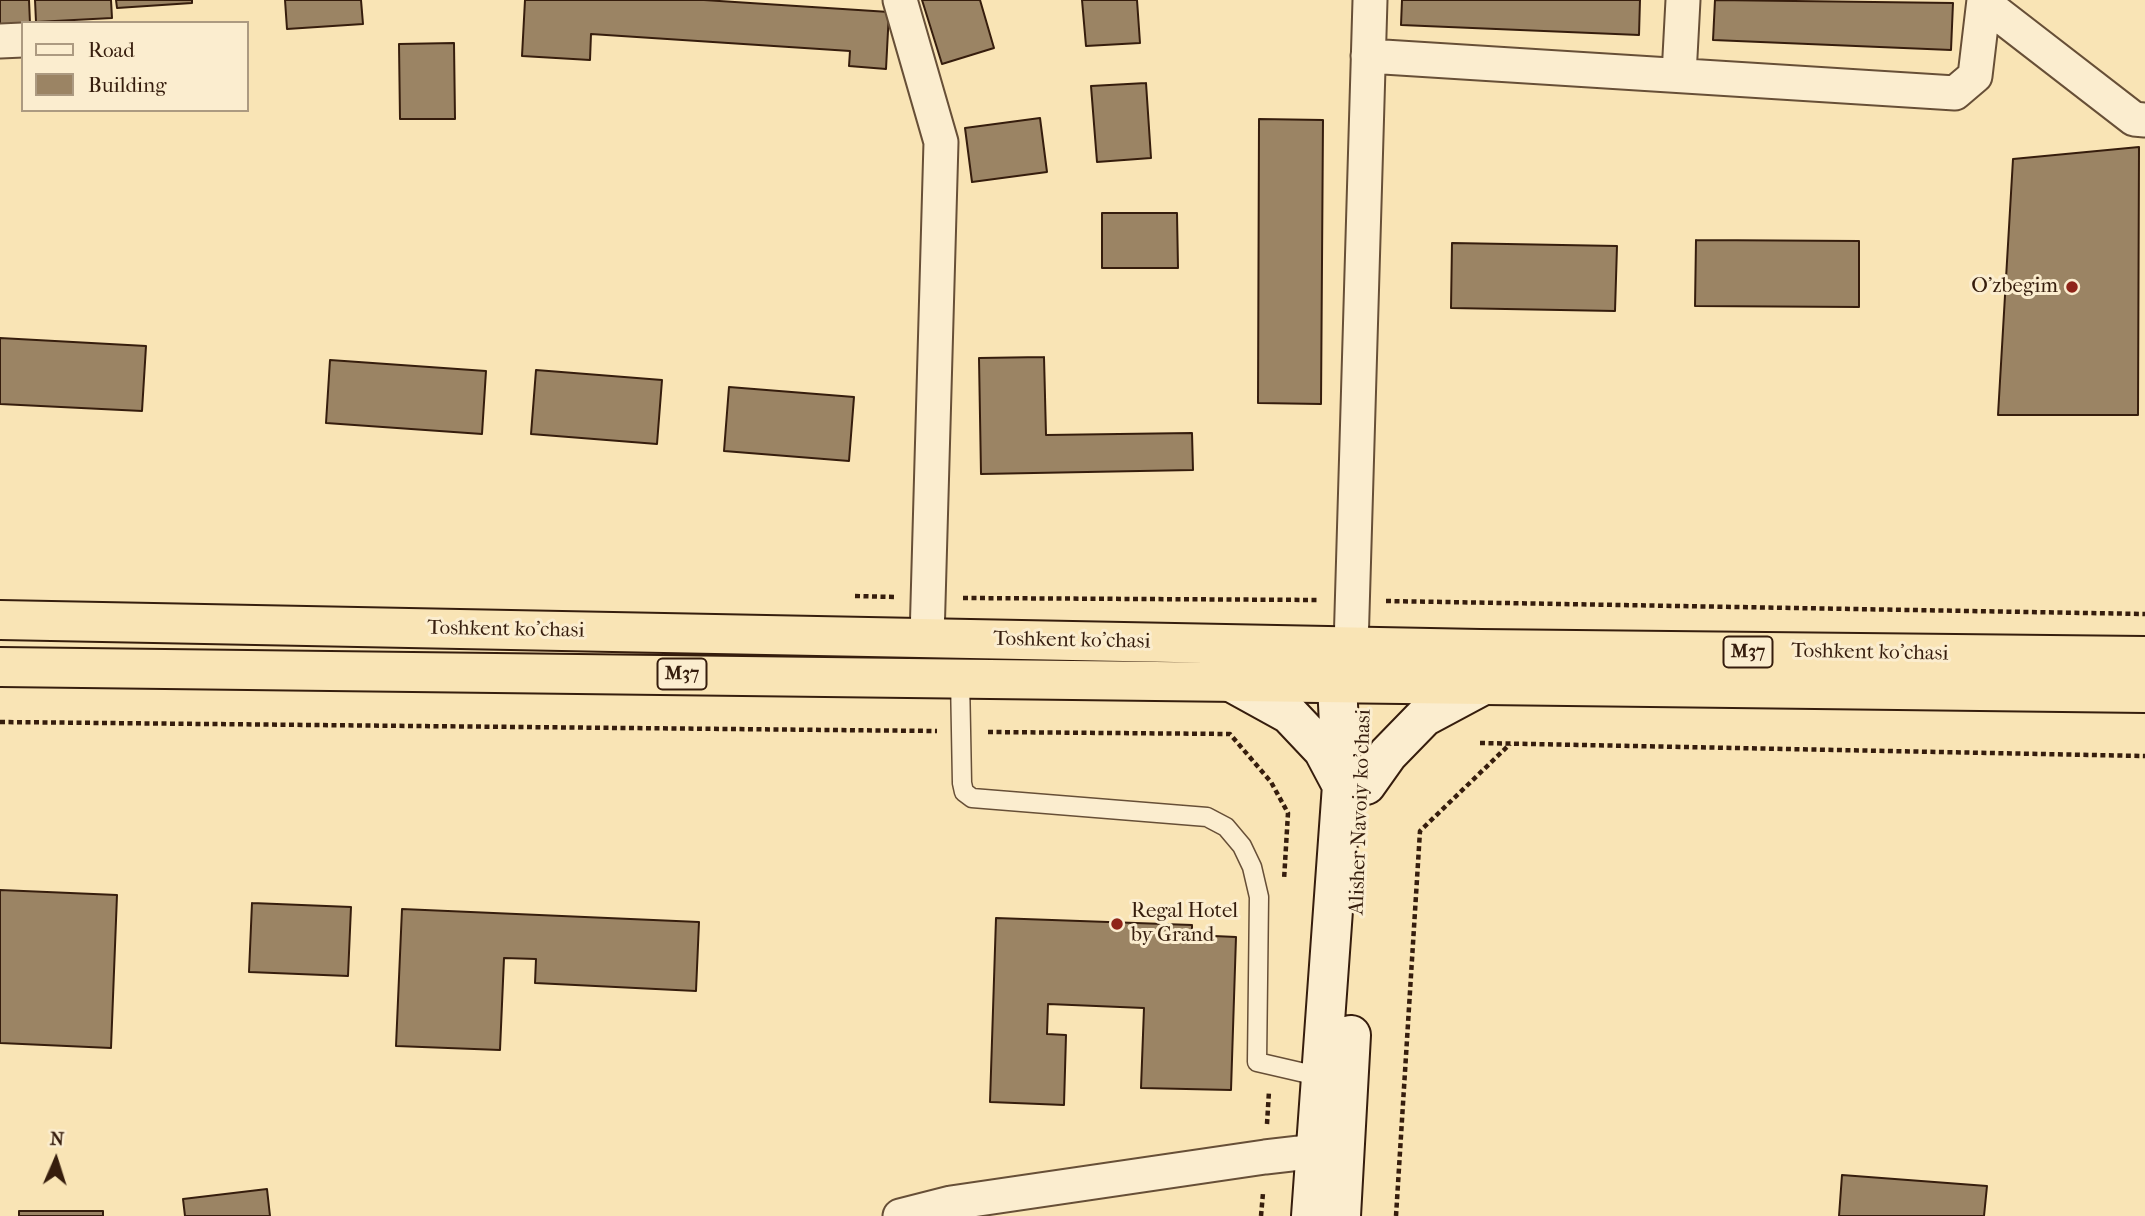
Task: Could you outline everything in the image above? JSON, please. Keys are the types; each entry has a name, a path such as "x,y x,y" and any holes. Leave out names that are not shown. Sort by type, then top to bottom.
{"highway":[{"name":"Toshkent ko'chasi","path":"0,620 1351,647 2145,656"},
{"name":"Toshkent ko'chasi","path":"0,667 1480,687 2145,692"}],"main road":[{"name":"Alisher Navoiy ko'chasi","path":"1311,1216 1331,1151 1354,785 1351,647"},
{"path":"1231,682 1289,714 1354,785 1424,716 1480,687"},
{"name":"Alisher Navoiy ko'chasi","path":"1341,1216 1322,1077 1354,785"}],"street":[{"path":"900,0 941,142 927,638"},
{"path":"1351,647 1370,0"},
{"path":"1679,75 1683,0"},
{"path":"1368,56 1955,93 1975,76 1984,1"},
{"path":"1984,1 2134,120 2145,120"},
{"path":"0,41 21,40"},
{"path":"900,1216 951,1210 1265,1157 1331,1151"}],"lane":[{"path":"960,678 962,783 964,792 972,798 1207,817 1226,827 1242,846 1252,867 1259,897 1258,1062 1322,1077"}],"path":[{"path":"847,596 1352,600 2145,614"},
{"path":"0,722 1230,734 1271,782 1289,813 1283,894"},
{"path":"1480,743 2145,756"},
{"path":"1396,1216 1420,831 1510,744"},
{"path":"1261,1216 1271,1067"}],"building":[{"path":"0,0 29,0 30,21 21,21 21,27 0,28"},
{"path":"35,0 111,0 112,18 36,21"},
{"path":"116,0 192,0 192,3 117,8"},
{"path":"285,0 361,0 363,24 287,29"},
{"path":"525,0 704,0 889,12 886,69 849,66 850,51 591,34 590,60 522,56"},
{"path":"922,0 980,0 994,48 942,64"},
{"path":"1082,0 1137,0 1140,43 1086,46"},
{"path":"1402,0 1640,0 1639,35 1401,25"},
{"path":"1715,0 1953,3 1951,50 1713,40"},
{"path":"454,43 455,119 400,119 399,44"},
{"path":"1146,83 1151,158 1097,162 1091,86"},
{"path":"1040,118 1047,172 972,182 965,128"},
{"path":"1259,119 1323,120 1321,404 1258,403"},
{"name":"O'zbegim","path":"2139,147 2138,415 1998,415 2013,159"},
{"path":"1102,213 1177,213 1178,268 1102,268"},
{"path":"1696,240 1859,241 1859,307 1695,306"},
{"path":"1452,243 1617,246 1615,311 1451,308"},
{"path":"0,338 146,346 142,411 0,404"},
{"path":"1044,357 1046,435 1192,433 1193,470 981,474 979,358"},
{"path":"330,360 486,371 482,434 326,423"},
{"path":"536,370 662,380 657,444 531,434"},
{"path":"729,387 854,397 849,461 724,451"},
{"path":"0,890 117,895 111,1048 0,1043"},
{"path":"252,903 351,907 348,976 249,972"},
{"path":"402,909 699,922 696,991 535,983 536,959 504,958 500,1050 396,1046"},
{"path":"996,918 1192,925 1192,935 1236,937 1231,1090 1141,1088 1144,1008 1048,1004 1047,1034 1066,1035 1064,1105 990,1102"},
{"path":"1842,1175 1987,1186 1984,1216 1839,1216"},
{"path":"267,1189 270,1216 185,1216 183,1199"},
{"path":"19,1211 103,1211 103,1216 19,1216"}],"place":[{"name":"O'zbegim","path":"2072,287"},
{"name":"Regal Hotel by Grand","path":"1117,924"}]}
